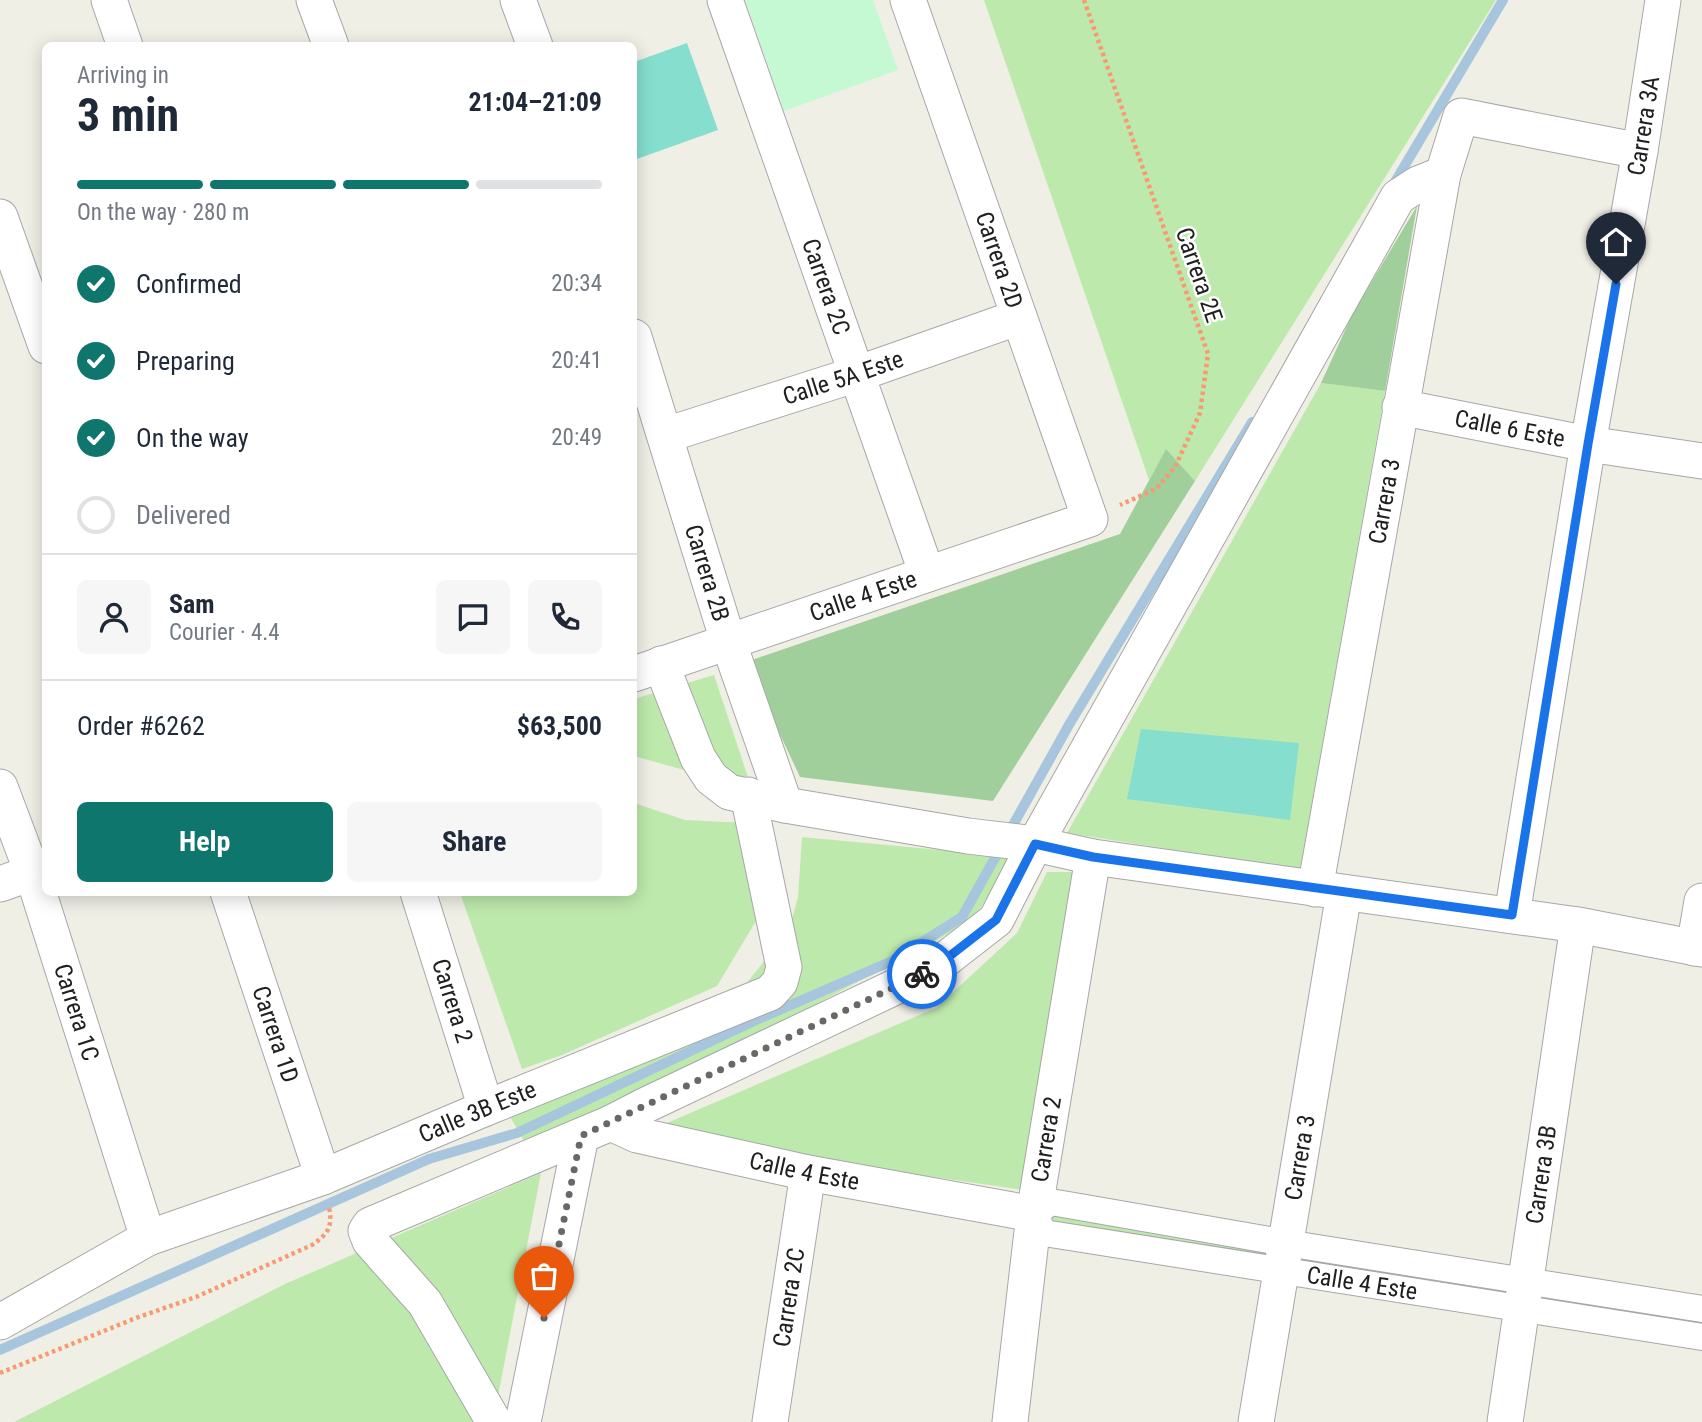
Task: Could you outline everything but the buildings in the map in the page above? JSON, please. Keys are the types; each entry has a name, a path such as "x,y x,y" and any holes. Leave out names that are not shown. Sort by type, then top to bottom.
{"street":[{"path":"108,0 124,42"},
{"path":"314,0 330,42"},
{"path":"518,0 534,42"},
{"name":"Carrera 2C","path":"725,0 927,574"},
{"name":"Carrera 2D","path":"908,0 1090,519"},
{"name":"Carrera 3A","path":"1512,915 1663,0"},
{"name":"Carrera 3","path":"1256,1422 1284,1256 1329,891 1400,407 1443,174 1461,116 1640,151"},
{"path":"494,1422 425,1303 370,1241 366,1231 370,1225 596,1130 933,969 996,920 1027,843 1398,197 1418,184 1443,174"},
{"path":"0,217 42,336"},
{"name":"Calle 5A Este","path":"666,435 856,374 1019,317"},
{"name":"Carrera 2B","path":"637,346 728,641 785,805"},
{"name":"Calle 6 Este","path":"1400,407 1588,444 1702,461"},
{"name":"Calle 4 Este","path":"647,669 1090,519"},
{"path":"647,669 711,778 729,792 785,805 968,836 1027,843 1093,857 1578,925 1698,948 1702,901"},
{"name":"Carrera 1C","path":"0,787 26,875 148,1238"},
{"name":"Calle 3B Este","path":"0,1322 148,1238 323,1177 485,1108 770,993 780,982 785,967 748,795"},
{"name":"Carrera 2","path":"1010,1422 1034,1214 1093,857"},
{"name":"Carrera 1D","path":"229,896 323,1177"},
{"name":"Carrera 2","path":"419,896 485,1108"},
{"name":"Carrera 3B","path":"1505,1422 1578,925"},
{"path":"523,1422 596,1130"},
{"name":"Calle 4 Este","path":"596,1130 637,1135 808,1173 1034,1214 1044,1233 1284,1256 1523,1294 1702,1310"},
{"name":"Carrera 2C","path":"770,1422 808,1173"},
{"name":"Calle 4 Este","path":"1523,1294 1702,1337"}],"path":[{"name":"Carrera 2E","path":"1084,0 1208,354 1200,413 1175,467 1156,489 1090,519"},
{"path":"0,1373 136,1318 196,1297 312,1245 327,1235 332,1222"}],"green space":[{"path":"745,0 873,0 898,70 784,111"},
{"path":"984,0 1496,0 1195,481 1166,450 1149,480"},
{"path":"1417,206 1385,391 1321,383 1353,313"},
{"path":"1321,383 1385,391 1300,870 1067,833"},
{"path":"1166,449 1195,481 993,801 800,777 746,662 1120,534"},
{"path":"714,675 752,789 637,757 637,698"},
{"path":"637,804 685,820 772,824 759,916 717,986 562,1055 522,1069 461,896 637,896"},
{"path":"802,837 1014,857 972,921 623,1107 529,1150 508,1113 730,1004 789,930 798,897"},
{"path":"1047,872 1077,872 1030,1191 641,1134 936,1008 1017,933"},
{"path":"541,1173 493,1422 14,1422 285,1284"},
{"path":"1049,1210 1274,1246 1271,1261 1045,1227"}],"shaded area":[{"path":"687,43 718,130 637,159 637,61"},
{"path":"1141,729 1299,743 1290,820 1127,799"}],"waterway":[{"path":"1392,187 1503,0"},
{"path":"1008,834 1070,723 1252,422"},
{"path":"0,1350 429,1159 517,1133 754,1021 892,961 962,917 1001,847"}],"way so far":[{"path":"544,1318 581,1136 922,974"}],"route":[{"path":"922,974 933,969 996,920 1035,844 1093,857 1512,915 1616,284"}]}
